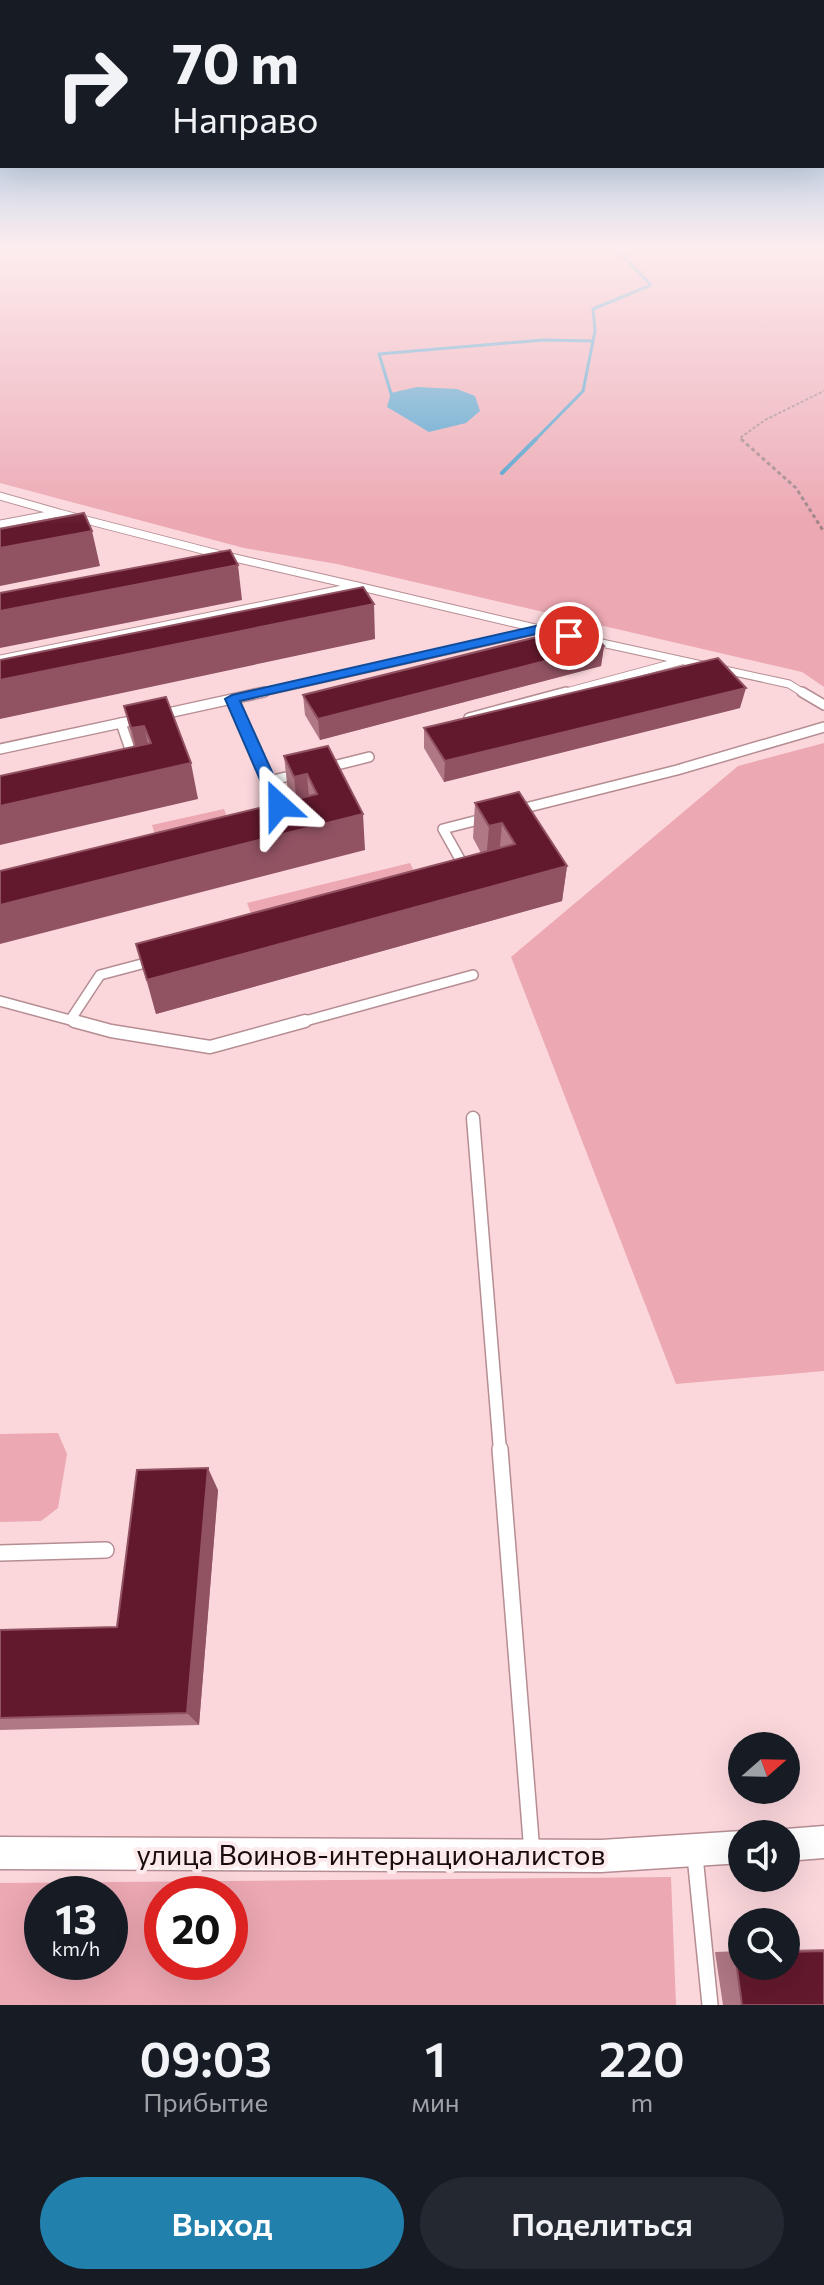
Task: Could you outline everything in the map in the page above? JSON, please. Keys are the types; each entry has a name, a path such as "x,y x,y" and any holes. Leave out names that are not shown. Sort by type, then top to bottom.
{"street":[{"path":"800,1844 824,1842"},
{"name":"улица Воинов-интернационалистов","path":"0,1853 601,1856 728,1848"}],"lane":[{"path":"0,496 218,554 569,636"},
{"path":"0,524 59,513"},
{"path":"202,557 218,554"},
{"path":"0,659 357,586"},
{"path":"0,749 540,629"},
{"path":"583,639 789,684 824,705"},
{"path":"452,722 683,660"},
{"path":"232,699 289,828"},
{"path":"120,768 135,765 121,723"},
{"path":"455,882 470,878 443,829 677,770 824,727"},
{"path":"269,781 369,757"},
{"path":"71,1019 100,975 162,959"},
{"path":"0,1001 111,1031 210,1047 473,975"},
{"path":"473,1118 532,1855"},
{"path":"0,1553 106,1550"},
{"path":"694,1850 710,2005"}],"path":[{"path":"824,391 765,420 740,438 796,488 824,532"}],"shaded area":[{"path":"0,339 824,339 824,687 802,672 337,564 244,548 0,483"},
{"path":"824,743 824,1371 676,1384 511,957 738,766"},
{"path":"224,809 230,825 157,842 152,825"},
{"path":"410,863 419,881 254,922 247,903"},
{"path":"58,1433 67,1454 58,1508 41,1521 0,1522 0,1434"},
{"path":"671,1877 676,2005 0,2005 0,1883 24,1883 24,1980 128,1980 128,1882 144,1882 144,1980 248,1980 248,1881"}],"water":[{"path":"417,387 457,389 475,396 480,411 466,423 429,432 387,407 391,393"}],"building":[{"path":"84,513 92,531 0,548 0,529"},
{"path":"230,550 238,565 0,611 0,593"},
{"path":"363,587 374,604 0,680 0,660"},
{"path":"585,625 604,646 318,719 303,695"},
{"path":"718,658 746,688 445,761 424,728"},
{"path":"166,697 191,763 0,806 0,776 151,743 144,726 131,728 124,706"},
{"path":"328,746 363,814 0,905 0,871 317,794 307,774 294,777 284,756"},
{"path":"519,792 567,866 147,980 136,944 515,844 502,823 489,826 475,803"},
{"path":"208,1468 187,1713 0,1718 0,1630 117,1627 137,1470"},
{"path":"824,1951 824,2005 742,2005 739,1980 800,1980 800,1952"}],"waterway":[{"path":"393,400 379,354 543,340 593,341"},
{"path":"534,441 583,391 593,341"},
{"path":"502,473 534,441"}],"route":[{"path":"279,805 232,699 540,629 569,636"}]}
